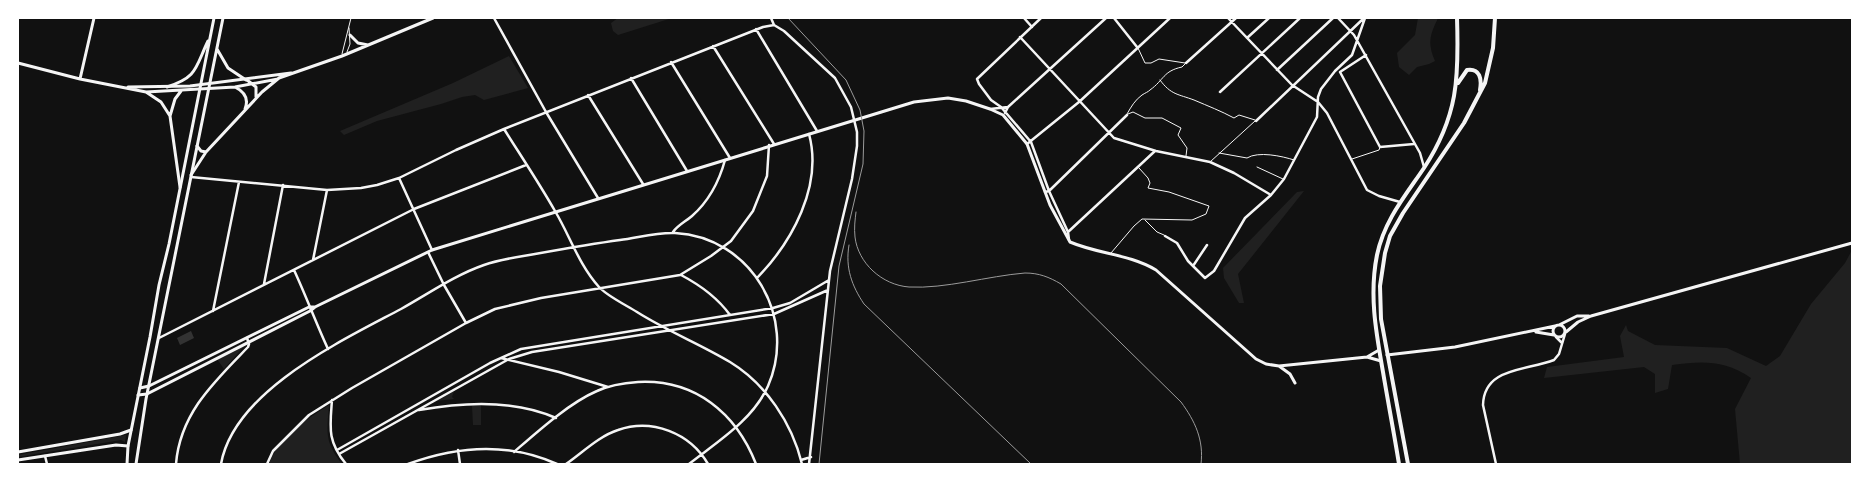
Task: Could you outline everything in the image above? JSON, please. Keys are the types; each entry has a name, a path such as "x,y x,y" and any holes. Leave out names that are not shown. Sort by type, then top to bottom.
{"highway":[{"path":"1456,91 1458,65 1457,18"},
{"path":"1408,464 1381,319 1380,286 1385,252 1390,236 1403,213 1464,122 1478,96 1488,72 1493,48 1494,18"},
{"path":"1399,464 1374,321 1372,285 1377,254 1383,234 1400,202 1424,167 1450,117 1461,77 1467,70 1472,69 1478,72 1481,84 1478,96"}],"street":[{"path":"80,79 94,18"},
{"path":"127,464 128,446 159,285 214,18"},
{"path":"136,464 147,394 223,18"},
{"path":"18,63 80,79 128,87 146,92 235,87 254,84 295,73 370,45 433,18"},
{"path":"494,18 546,112 598,198"},
{"path":"771,18 774,26"},
{"path":"1024,18 1032,27"},
{"path":"1040,18 977,79 991,100 1002,107 1004,114 1029,143 1070,242 1084,248 1111,253 1145,263 1156,270 1256,359 1266,364 1279,366 1367,357 1381,361"},
{"path":"1004,114 1008,107 1106,18"},
{"path":"1114,18 1138,47"},
{"path":"1029,143 1079,102 1170,18"},
{"path":"1228,18 1292,85 1318,102 1327,113 1367,190 1379,196 1400,202"},
{"path":"1186,63 1236,18"},
{"path":"1247,38 1268,18"},
{"path":"1220,92 1262,55 1300,18"},
{"path":"1277,70 1333,18"},
{"path":"1338,18 1351,30 1366,55 1420,153 1424,167"},
{"path":"1256,120 1365,18"},
{"path":"1165,236 1177,243 1193,266 1205,278 1214,270 1245,218 1271,195 1284,179 1317,117 1318,96 1321,89 1335,71 1352,55 1358,42 1365,18"},
{"path":"191,176 327,190 361,188 399,178 456,150 504,129 756,29 774,26 784,31 835,78 851,107 857,132 857,146 852,179 829,280 811,457 809,464"},
{"path":"756,29 817,131"},
{"path":"350,35 358,43 370,45"},
{"path":"167,86 184,81 192,75 211,36"},
{"path":"1020,37 1114,138 1156,151 1210,162 1234,173 1271,195"},
{"path":"713,46 774,144"},
{"path":"217,49 228,68 254,84 257,94 256,99"},
{"path":"1366,55 1340,72 1380,147 1414,144"},
{"path":"671,62 730,158"},
{"path":"128,87 204,85 295,73"},
{"path":"191,176 206,152 243,112 279,78"},
{"path":"631,78 687,171"},
{"path":"180,189 170,116 175,99 180,91 204,85"},
{"path":"235,87 246,96 247,103 243,112"},
{"path":"146,92 161,102 170,116"},
{"path":"588,95 643,184"},
{"path":"138,395 147,394 310,311 315,307 432,250 769,145 877,115 914,102 948,98 966,101 1004,114"},
{"path":"990,109 1008,107"},
{"path":"1045,192 1049,191 1127,115"},
{"path":"504,129 555,211 585,268 600,288 659,326 730,362 747,375 765,392 786,423 794,440 802,464"},
{"path":"757,278 769,266 788,240 808,194 813,162 813,146 809,134"},
{"path":"1029,143 1045,192 1066,233"},
{"path":"267,464 273,451 299,423 332,400 466,323 495,309 512,304 680,275 724,248 753,210 766,176 769,145"},
{"path":"197,146 201,151 206,152"},
{"path":"1066,233 1156,151"},
{"path":"673,232 676,227 705,203 721,174 725,159"},
{"path":"158,338 414,210 526,165"},
{"path":"399,178 432,250"},
{"path":"213,311 240,182"},
{"path":"264,284 283,185"},
{"path":"180,189 184,188 188,192"},
{"path":"312,260 327,190"},
{"path":"220,464 222,453 228,439 249,411 285,377 328,349 471,270 504,259 673,232 706,239 739,258 757,278 772,308 778,332 777,352 768,387 765,392 749,414 736,427 689,464"},
{"path":"1534,332 1561,337 1578,322 1591,316 1852,243"},
{"path":"1193,266 1207,245"},
{"path":"428,252 444,285 466,323"},
{"path":"294,270 310,311 328,349"},
{"path":"680,275 706,290 718,300 730,315"},
{"path":"337,450 500,358 521,349 772,308 790,303 829,280"},
{"path":"500,358 509,358 532,352 774,314 828,290"},
{"path":"140,388 149,386 309,307 315,307"},
{"path":"1387,355 1455,347 1534,332 1555,326 1577,316 1591,316"},
{"path":"1496,464 1483,406 1486,389 1498,376 1554,360 1559,354 1565,333 1564,327 1560,324"},
{"path":"1555,326 1552,330 1555,336 1562,343"},
{"path":"176,464 180,439 192,412 215,381 248,347 249,342 246,337"},
{"path":"1367,357 1379,350"},
{"path":"340,454 509,358 608,387"},
{"path":"1279,366 1290,374 1295,383"},
{"path":"514,452 576,402 596,391 626,383 646,382 664,383 680,387 709,401 724,413 736,427 750,448 756,464"},
{"path":"332,400 329,418 330,434 337,450 346,464"},
{"path":"416,411 466,404 495,404 513,405 544,412 556,418"},
{"path":"382,424 384,429"},
{"path":"566,464 605,436 617,430 642,425 673,432 688,440 702,454 708,464"},
{"path":"18,452 120,434 131,430"},
{"path":"18,460 116,446 128,446"},
{"path":"408,464 434,455 458,450 482,448 499,449 534,456 557,464"},
{"path":"458,450 460,464"},
{"path":"46,456 47,464"},
{"path":"801,460 811,457"}],"lane":[{"path":"342,56 350,18"},
{"path":"347,54 350,44 349,27"},
{"path":"1138,47 1145,63 1151,63 1159,59 1186,63"},
{"path":"1127,115 1133,104 1142,95 1150,90 1166,73 1173,69 1182,68 1186,63"},
{"path":"1160,80 1166,88 1174,94 1221,111 1234,118 1239,115 1256,120"},
{"path":"1127,115 1133,112 1145,118 1162,118 1181,128 1178,135 1187,148 1186,157"},
{"path":"1210,162 1256,120"},
{"path":"1352,159 1380,150 1380,147"},
{"path":"1219,153 1247,158 1252,155 1284,156 1295,160"},
{"path":"1111,253 1134,226 1143,220 1192,220 1206,214 1209,206 1170,192 1148,188 1150,183 1148,178 1138,167"},
{"path":"1257,167 1284,179"},
{"path":"1143,220 1157,232 1165,236"}],"shaded area":[{"path":"618,18 672,18 618,35 613,31 611,23"},
{"path":"1418,18 1438,18 1430,39 1431,49 1435,61 1417,67 1409,75 1399,67 1397,53 1415,35"},
{"path":"509,56 528,88 484,100 475,95 462,97 377,121 344,135 340,131 453,83"},
{"path":"1304,191 1238,274 1244,303 1239,303 1224,278 1223,268 1297,192"},
{"path":"1852,250 1852,464 1740,464 1735,409 1751,378 1741,372 1722,365 1713,363 1694,363 1672,365 1668,389 1655,393 1655,374 1644,367 1544,378 1547,367 1624,357 1620,336 1626,325 1628,331 1655,345 1727,348 1766,366 1780,356 1811,304 1845,263"},
{"path":"191,331 194,338 180,345 177,338"},
{"path":"245,345 224,369 217,359"},
{"path":"454,391 452,397 454,399 436,401"},
{"path":"329,405 327,429 329,442 342,464 269,464 279,446 294,430"},
{"path":"472,406 481,406 481,425 473,425"},
{"path":"126,435 125,442 121,440 18,457 18,455"}],"railway":[{"path":"788,18 846,80 860,110 864,131 863,164 839,266 819,464"},
{"path":"856,212 855,237 861,256 873,271 890,282 909,287 923,287 1025,273 1044,276 1061,284 1181,402 1190,416 1200,439 1202,455 1201,464"},
{"path":"849,245 848,261 850,276 864,304 1031,464"}]}
